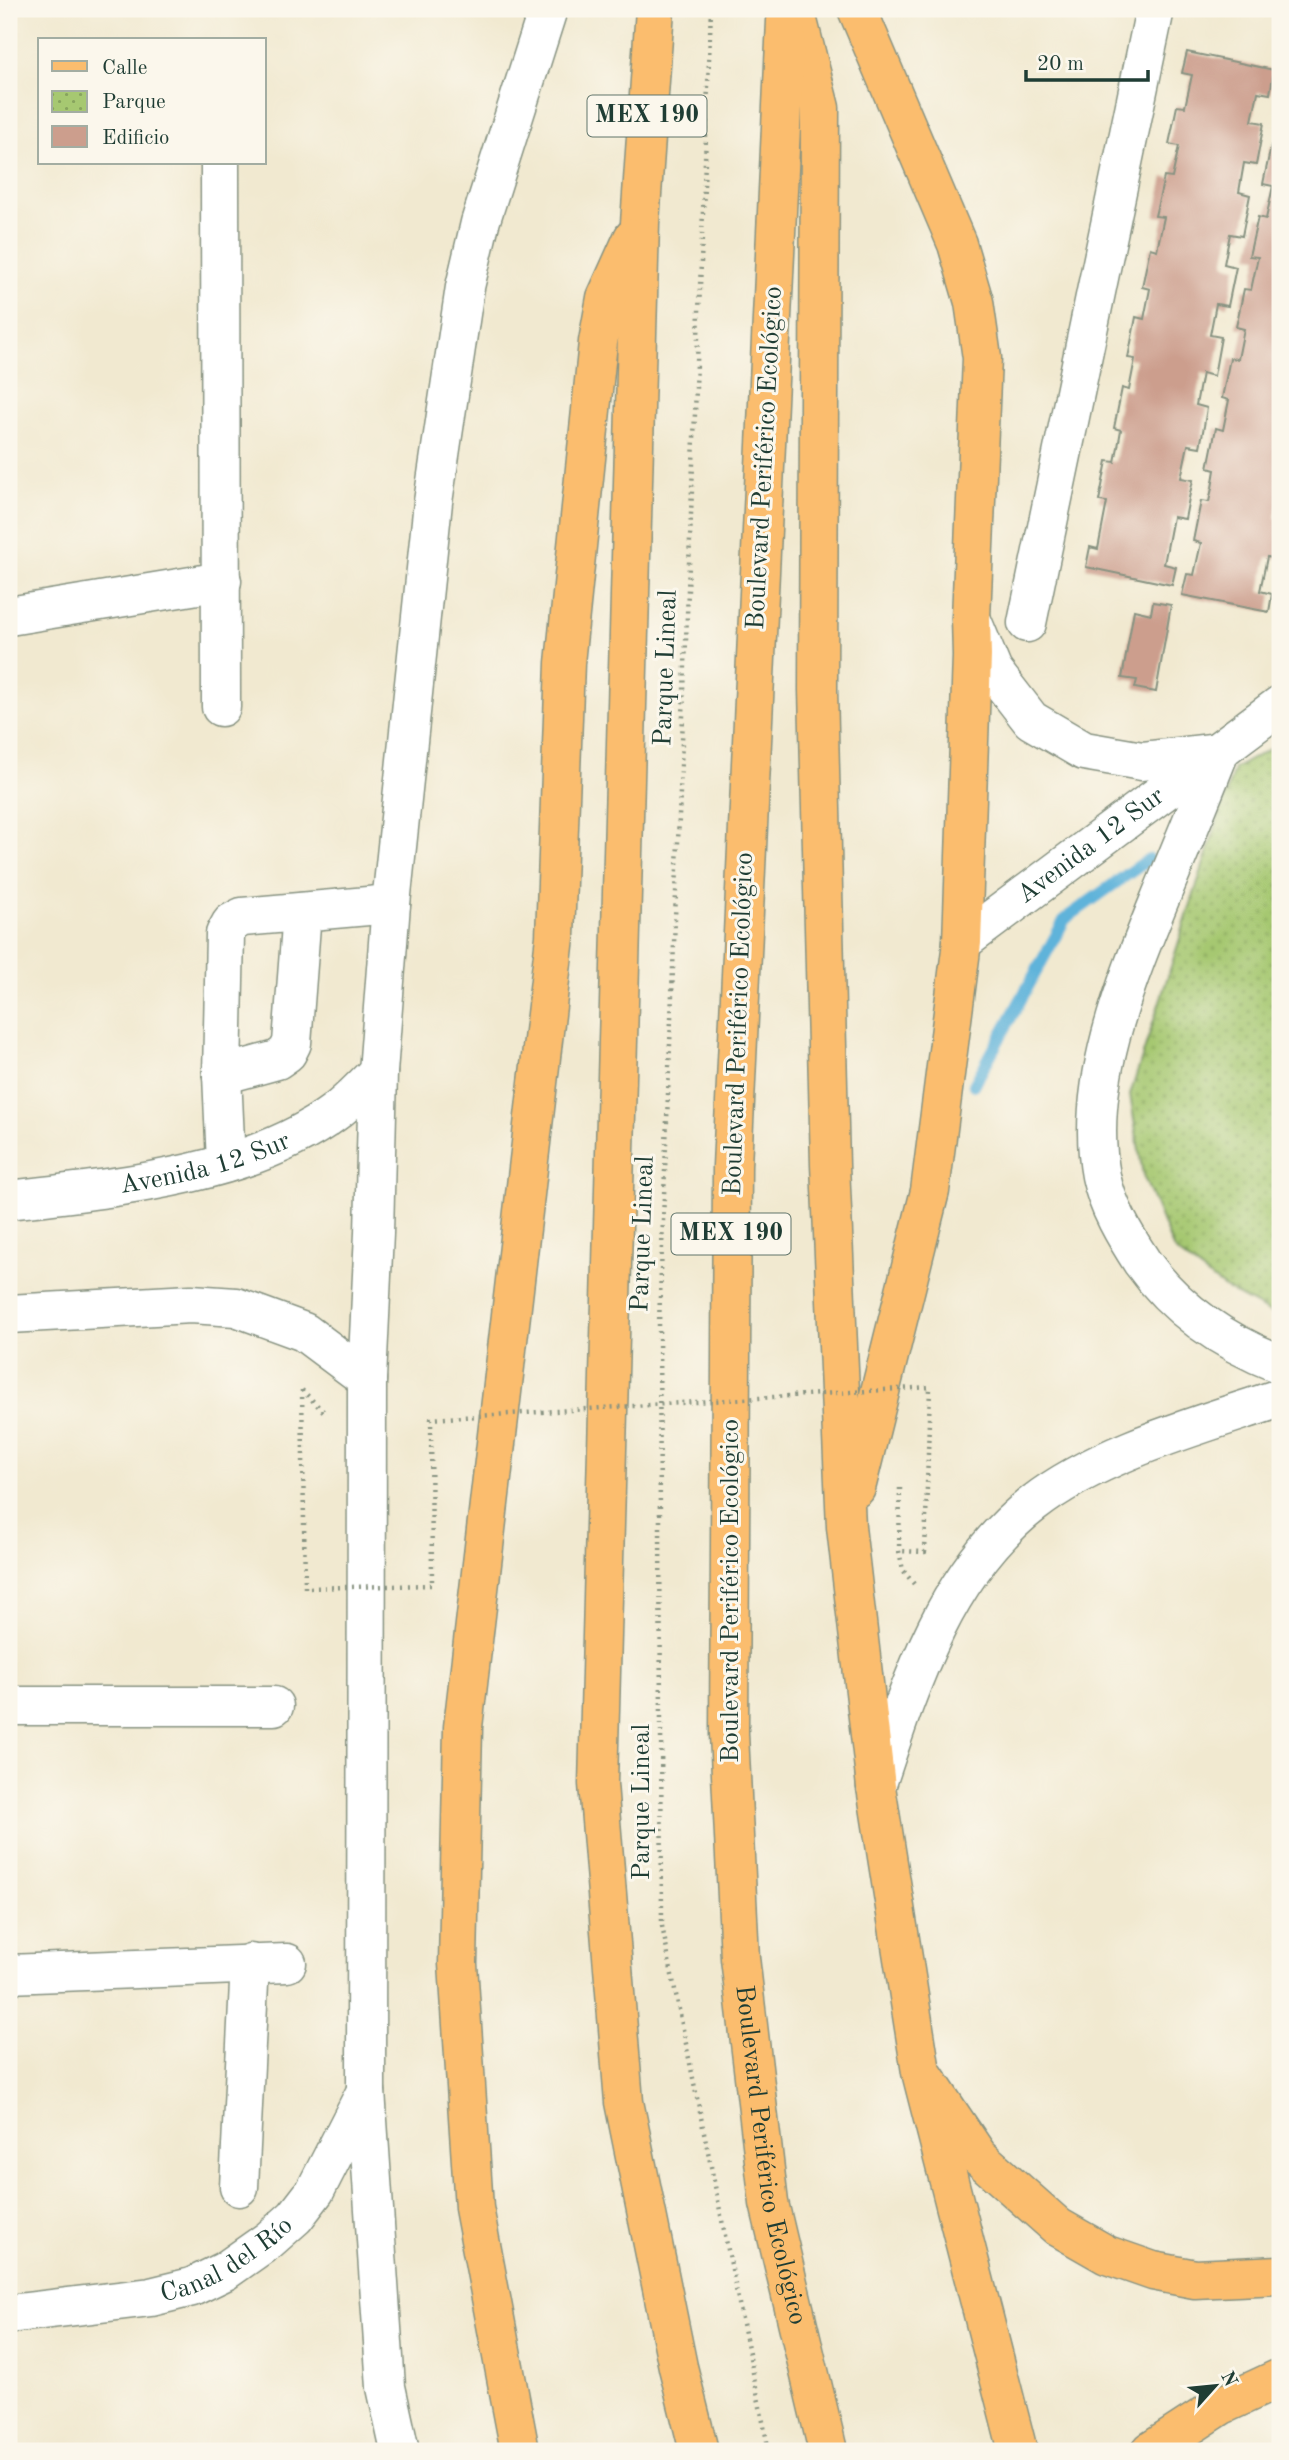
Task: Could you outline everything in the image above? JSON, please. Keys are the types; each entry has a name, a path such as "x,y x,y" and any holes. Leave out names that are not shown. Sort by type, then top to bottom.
{"main road":[{"name":"MEX 190","path":"655,9 639,223 598,1783 624,2102 678,2367 699,2451"},
{"name":"Boulevard Periférico Ecológico","path":"787,9 732,1166 729,1734 740,1958 769,2203 828,2451"},
{"path":"795,9 820,108 818,690 830,1165 846,1527 876,1787 921,2072 1018,2451"},
{"path":"846,1527 930,1191 962,942 982,358 974,302 957,244 857,9"},
{"path":"520,2451 474,2208 458,1964 463,1727 555,937 565,663 598,342 606,298 639,223"},
{"path":"921,2072 978,2157 1058,2227 1107,2255 1153,2271 1195,2279 1280,2275"},
{"path":"1151,2451 1220,2406 1280,2378"}],"street":[{"path":"400,2451 386,2386 366,2091 366,1379 374,1233 378,1072 391,904 433,502 465,287 480,223 548,9"},
{"path":"1027,623 1155,9"},
{"path":"220,164 221,707"},
{"path":"9,616 222,581"},
{"name":"Avenida 12 Sur","path":"971,618 993,671 1031,720 1084,751 1142,761 1220,751"},
{"name":"Avenida 12 Sur","path":"962,942 1280,705"},
{"path":"1220,751 1148,929 1119,1010 1103,1072 1098,1106 1101,1175 1107,1198 1133,1249 1165,1290 1198,1320 1220,1335 1244,1349 1280,1364"},
{"path":"226,1163 222,1075 225,934 231,923 242,917 391,904"},
{"path":"222,1075 277,1060 287,1054 292,1043 302,912"},
{"name":"Avenida 12 Sur","path":"9,1199 97,1190 226,1163 284,1143 335,1112 378,1072"},
{"path":"9,1314 191,1304 236,1307 304,1332 366,1379"},
{"path":"876,1787 911,1682 954,1596 989,1546 1033,1504 1082,1474 1134,1449 1280,1398"},
{"path":"9,1706 274,1706"},
{"path":"239,2187 250,1963"},
{"path":"9,1974 287,1963"},
{"name":"Canal del Río","path":"9,2314 151,2297 192,2287 225,2271 269,2240 295,2217 315,2191 366,2091"}],"path":[{"name":"Parque Lineal","path":"711,9 659,1322 662,1926 769,2451"},
{"path":"302,1390 305,1588 432,1585 431,1419 930,1387 925,1552 899,1551"}],"green space":[{"path":"1280,743 1280,1318 1226,1289 1174,1250 1143,1175 1130,1095 1234,769"}],"building":[{"path":"1187,52 1274,70 1270,94 1258,92 1252,121 1264,123 1256,165 1244,163 1239,192 1250,195 1242,236 1230,234 1224,264 1236,267 1228,306 1216,304 1210,335 1221,337 1214,376 1202,373 1196,405 1207,408 1200,447 1188,445 1181,478 1193,480 1185,519 1173,517 1164,564 1176,567 1172,585 1086,567 1090,547 1098,549 1107,502 1099,501 1107,461 1115,462 1121,430 1114,428 1122,388 1129,390 1135,359 1128,358 1136,317 1144,319 1150,289 1142,287 1150,248 1157,250 1164,217 1155,216 1164,177 1172,178 1179,146 1169,144 1177,106 1185,107 1192,75 1182,73"},
{"path":"1271,146 1280,148 1280,494 1275,518 1280,519 1280,554 1279,559 1267,557 1260,591 1272,594 1269,612 1182,595 1187,574 1194,575 1201,543 1193,541 1201,501 1209,502 1212,488 1215,470 1208,468 1216,428 1223,430 1229,400 1222,398 1230,358 1238,359 1244,329 1236,327 1244,289 1251,290 1258,257 1249,256 1258,217 1266,219 1273,186 1263,184"},
{"path":"1153,602 1171,605 1156,692 1135,688 1137,680 1122,678 1134,610 1151,614"}],"waterway":[{"path":"974,1085 1065,919 1149,859"}]}
